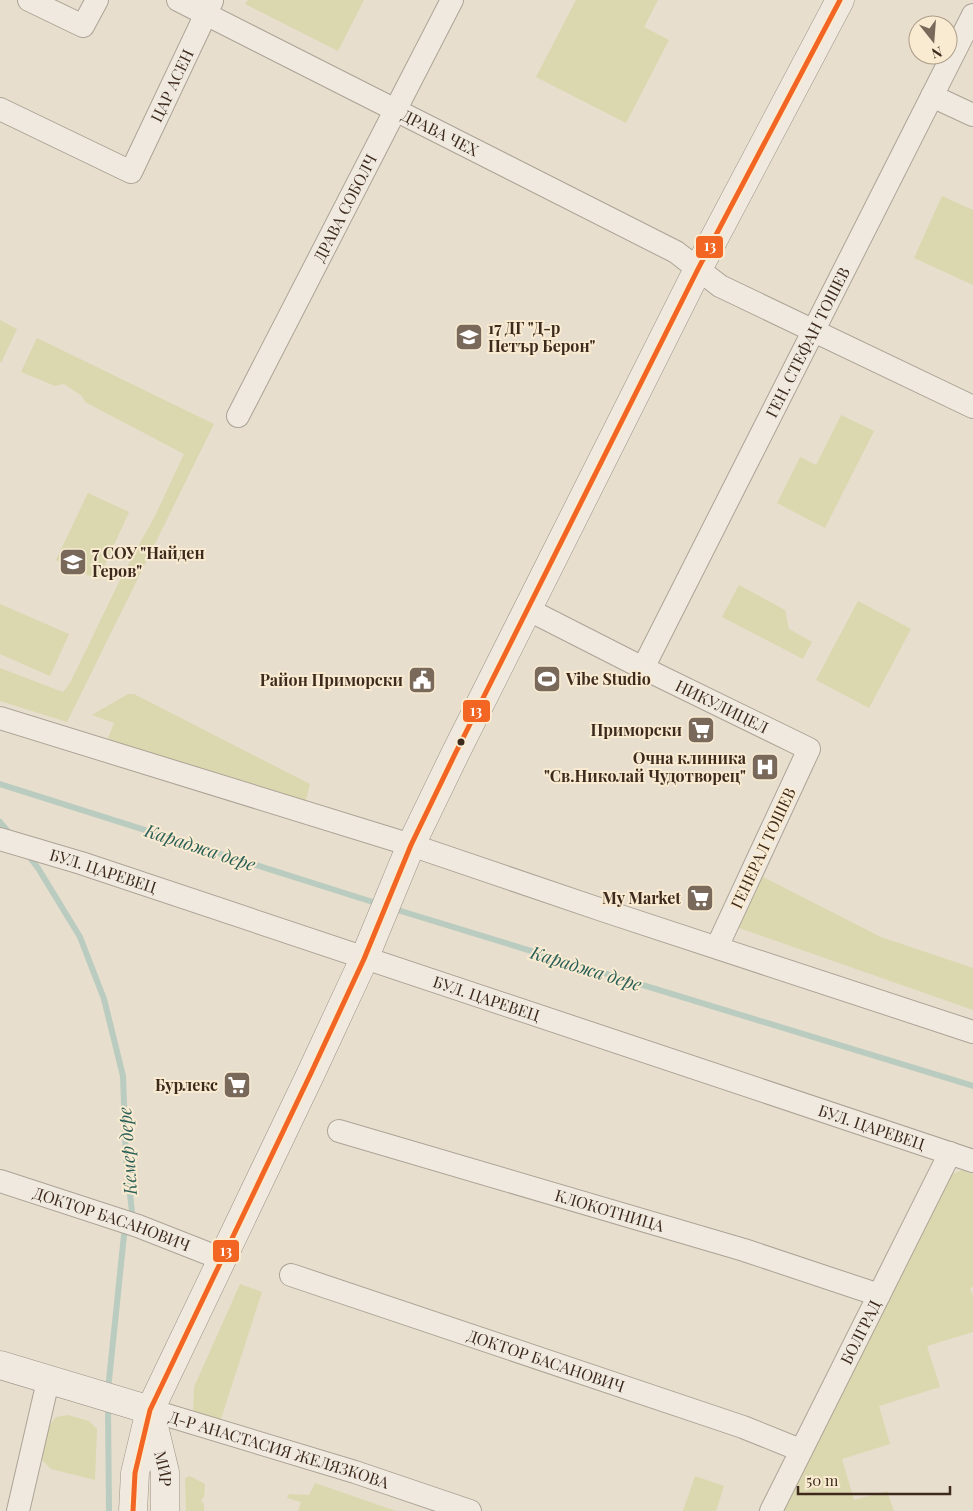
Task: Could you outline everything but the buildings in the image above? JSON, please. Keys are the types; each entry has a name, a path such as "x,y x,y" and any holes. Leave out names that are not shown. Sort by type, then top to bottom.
{"street":[{"path":"28,0 83,26 98,0"},
{"name":"ДРАВА ЧЕХ","path":"178,0 209,7 396,109 676,252 720,286 973,407"},
{"name":"ДРАВА СОБОЛЧ","path":"238,416 452,0"},
{"path":"150,1410 364,959 407,855 698,269 840,0"},
{"name":"ЦАР АСЕН","path":"0,110 131,172 209,7"},
{"name":"ГЕН. СТЕФАН ТОШЕВ","path":"643,668 973,15"},
{"path":"932,96 973,115"},
{"name":"НИКУЛИЦЕЛ","path":"528,609 643,668 809,749"},
{"path":"0,718 407,855 717,947 973,1032"},
{"name":"ГЕНЕРАЛ ТОШЕВ","path":"717,947 809,749"},
{"name":"БУЛ. ЦАРЕВЕЦ","path":"0,839 973,1162"},
{"name":"КЛОКОТНИЦА","path":"339,1131 744,1250 879,1295"},
{"name":"БОЛГРАД","path":"770,1511 950,1153"},
{"name":"ДОКТОР БАСАНОВИЧ","path":"0,1181 131,1224 222,1259"},
{"name":"ДОКТОР БАСАНОВИЧ","path":"291,1275 743,1427 800,1450"},
{"name":"Д-Р АНАСТАСИЯ ЖЕЛЯЗКОВА","path":"0,1365 355,1472 470,1511"},
{"path":"18,1511 48,1381"},
{"name":"МИР","path":"133,1511 135,1473 150,1410"},
{"name":"МИР","path":"150,1410 165,1472 165,1511"}],"shaded area":[{"path":"248,0 364,0 338,51 245,4"},
{"path":"576,0 658,0 644,27 669,40 626,123 536,77"},
{"path":"942,196 973,210 973,285 914,258"},
{"path":"0,320 17,329 1,363 0,362"},
{"path":"37,338 214,424 67,722 0,701 0,668 63,692 70,683 122,576 156,514 184,454 85,402 82,396 64,384 55,386 21,372"},
{"path":"841,415 874,431 825,528 777,503 800,457 816,465"},
{"path":"88,493 129,512 98,580 56,560"},
{"path":"739,585 785,610 789,629 812,642 803,659 722,617"},
{"path":"858,601 911,629 869,708 816,680"},
{"path":"0,604 69,634 50,676 0,654"},
{"path":"128,694 134,694 310,784 303,811 117,754 108,738 114,723 92,715"},
{"path":"751,871 881,937 973,968 973,1010 728,924"},
{"path":"962,1170 973,1174 973,1287 970,1288 973,1296 973,1332 927,1346 940,1387 879,1406 890,1444 842,1459 854,1500 887,1491 894,1511 782,1511 908,1261 948,1176"},
{"path":"240,1284 262,1292 220,1422 193,1414 194,1387"},
{"path":"68,1415 89,1421 97,1429 95,1480 51,1469 42,1460 48,1428 56,1417"},
{"path":"190,1476 205,1484 204,1498 202,1498 201,1502 204,1503 204,1511 186,1511 185,1478"},
{"path":"695,1476 724,1486 716,1511 683,1511"},
{"path":"315,1483 396,1511 298,1511 301,1502 287,1498 289,1494 309,1495"}],"waterway":[{"name":"Караджа дере","path":"0,784 379,904"},
{"name":"Кемер дере","path":"0,822 10,834"},
{"name":"Кемер дере","path":"28,855 80,937 104,999 123,1076 126,1157 132,1212 124,1235 108,1390"},
{"name":"Караджа дере","path":"391,908 973,1086"},
{"name":"Кемер дере","path":"108,1405 109,1511"}],"transit line":[{"name":"13","path":"133,1511 135,1473 150,1410 364,959 411,845 698,269 840,0"}],"place":[{"name":"17 ДГ \"Д-р Петър Берон\"","path":"469,337"},
{"name":"7 СОУ \"Найден Геров\"","path":"73,562"},
{"name":"Vibe Studio","path":"547,679"},
{"name":"Район Приморски","path":"422,680"},
{"name":"Приморски","path":"701,730"},
{"name":"Очна клиника \"Св.Николай Чудотворец\"","path":"765,767"},
{"name":"My Market","path":"700,898"},
{"name":"Бурлекс","path":"237,1085"}]}
